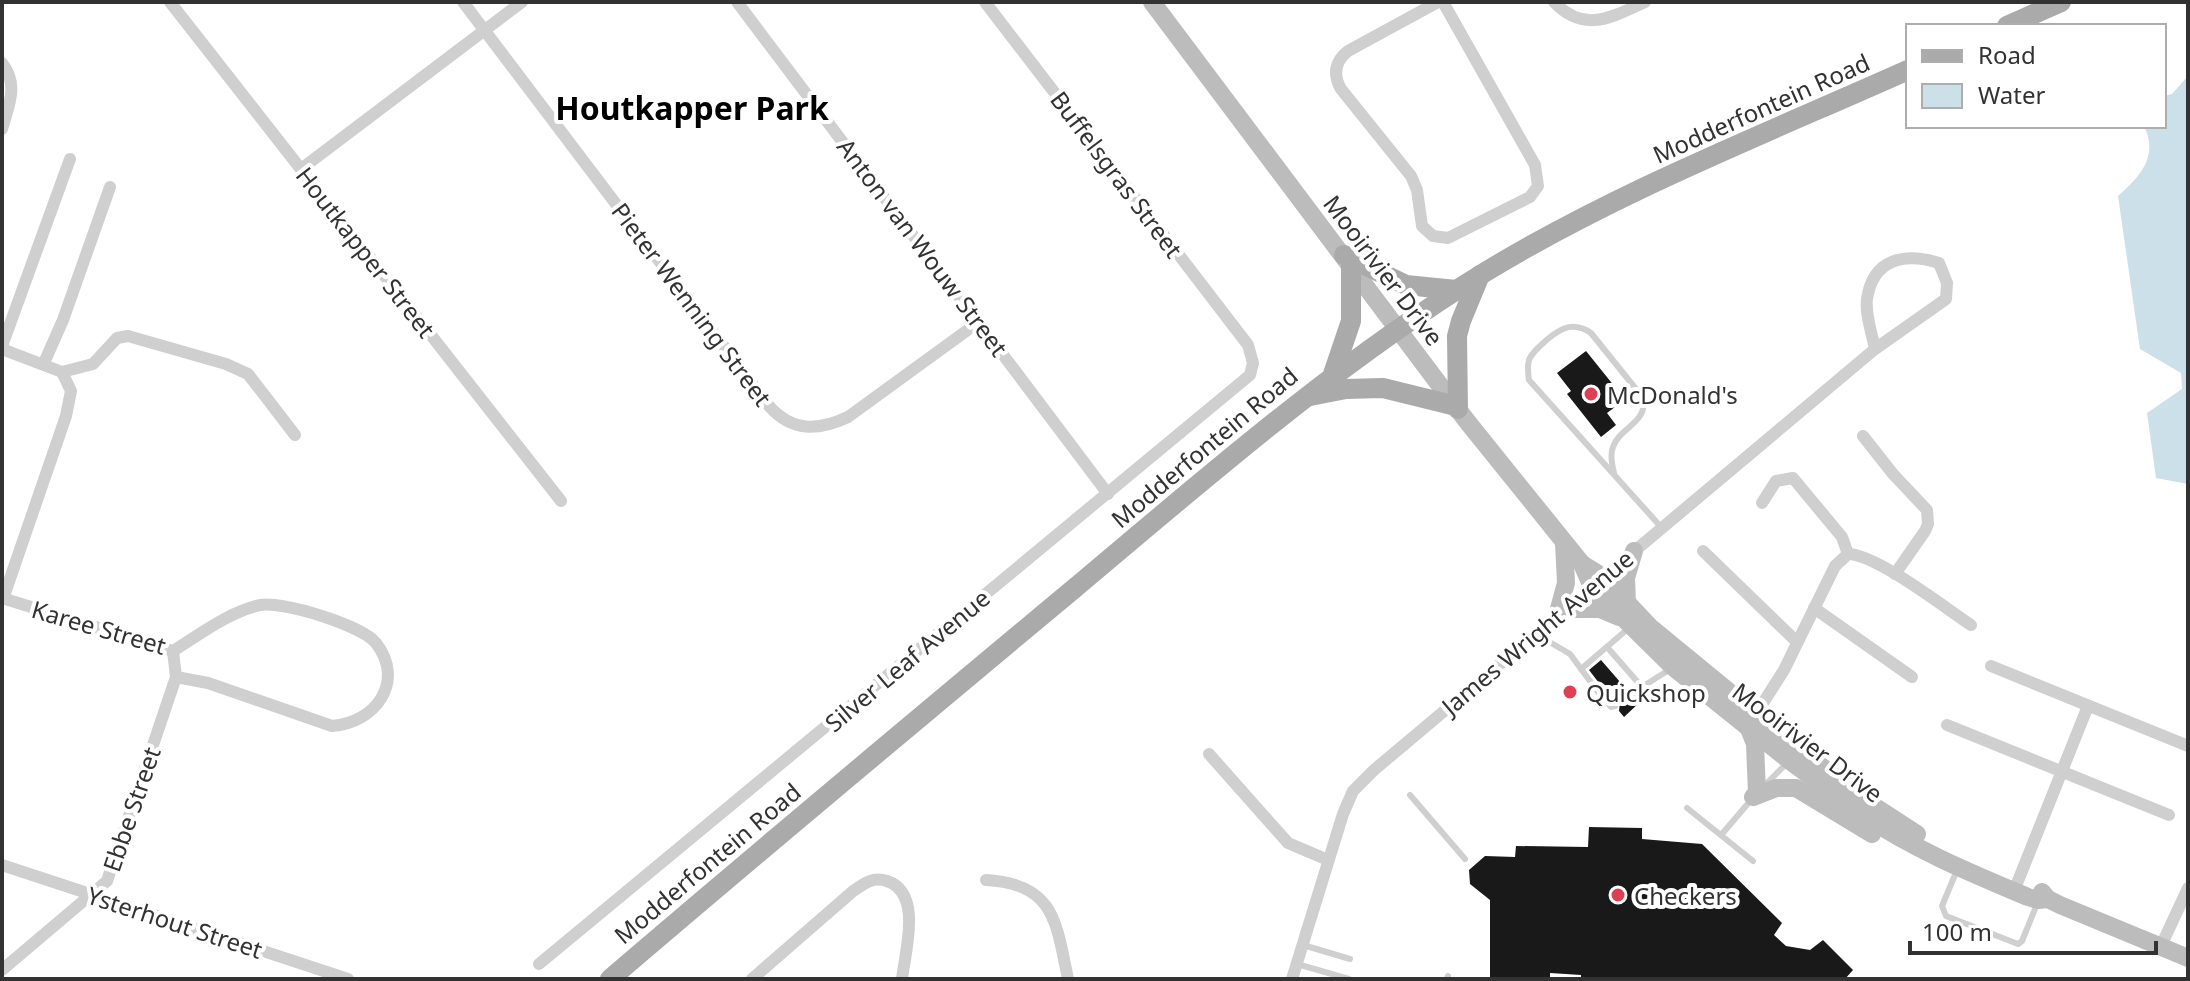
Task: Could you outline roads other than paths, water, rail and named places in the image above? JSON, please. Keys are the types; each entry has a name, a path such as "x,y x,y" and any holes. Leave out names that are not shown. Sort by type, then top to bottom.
{"main road":[{"path":"2012,24 2061,2"},
{"name":"Modderfontein Road","path":"610,979 1333,374 1397,329 1480,275 1591,214 1906,71"},
{"path":"1333,374 1351,321 1348,260 1406,285 1456,290"},
{"path":"1306,397 1346,389 1383,388 1457,408 1457,336 1480,275"}],"street":[{"name":"Houtkapper Street","path":"170,2 561,501"},
{"name":"Pieter Wenning Street","path":"463,2 769,406 786,422 810,428 848,417 980,321"},
{"path":"301,169 522,2"},
{"name":"Anton van Wouw Street","path":"737,2 1108,494"},
{"name":"Buffelsgras Street","path":"985,2 1248,345"},
{"name":"Mooirivier Drive","path":"1152,2 1457,408 1564,543 1631,617 1681,663 1878,825 1956,868 2042,892 2043,900 2188,958"},
{"path":"1440,2 1535,165 1538,186 1523,202 1448,238 1433,236 1427,231 1420,220 1415,184 1341,89 1336,76 1337,62 1348,51 1440,2"},
{"path":"1554,2 1569,15 1590,21 1603,20 1645,2"},
{"path":"2,63 13,87 3,122"},
{"path":"3,599 66,416 71,391 65,376 44,363 2,347 70,159"},
{"path":"44,363 63,320 110,187"},
{"name":"James Wright Avenue","path":"1292,979 1348,801 1362,782 1875,349 1946,299 1947,283 1939,263 1919,256 1892,261 1875,273 1867,302 1875,349"},
{"path":"65,376 93,364 117,338 128,336 226,364 248,374 295,435"},
{"name":"Silver Leaf Avenue","path":"539,964 1247,379 1253,363 1248,345"},
{"path":"1863,436 1927,510 1925,531 1895,574"},
{"path":"1762,503 1776,481 1793,478 1842,537 1848,554"},
{"path":"1564,543 1566,583 1561,613 1600,609 1631,617 1626,578 1634,551"},
{"path":"1703,551 1797,642"},
{"path":"1848,554 1866,558 1895,574 1971,625"},
{"path":"1848,554 1835,566 1784,670 1752,720 1755,795 1776,788 1796,788 1875,835 1934,864 1956,868"},
{"name":"Karee Street","path":"3,599 173,651 250,608 276,604 366,635 382,656 386,686 383,698 370,714 360,720 332,726 208,683 176,677"},
{"path":"1814,608 1912,677"},
{"name":"Ebbe Street","path":"2,970 107,881 176,677 173,651"},
{"path":"1991,666 2188,746"},
{"path":"2016,886 2088,706"},
{"path":"1947,725 2169,815"},
{"path":"1209,754 1288,843 1328,860"},
{"name":"Mooirivier Drive","path":"1795,755 1884,814 2016,886"},
{"name":"Ysterhout Street","path":"2,865 348,979"},
{"path":"752,979 852,892 863,884 880,879 891,882 901,891 907,903 908,932 902,979"},
{"path":"986,880 1017,883 1040,899 1059,934 1068,979"},
{"path":"2161,946 2188,888"}],"lane":[{"path":"1614,473 1611,456 1614,444 1641,417 1644,399 1591,333 1584,328 1566,327 1552,335 1532,354 1529,380 1661,527"},
{"path":"1581,669 1607,647 1631,617"},
{"path":"1536,634 1570,654 1604,700 1611,707 1615,706"},
{"path":"1607,647 1642,687"},
{"path":"1631,695 1681,663"},
{"path":"1722,834 1795,755"},
{"path":"1410,795 1465,859"},
{"path":"1687,808 1753,861"},
{"path":"1956,868 1942,911 1946,916 2012,943 2022,941 2043,900"},
{"path":"1303,945 1350,959"},
{"path":"1297,964 1347,979"}],"water":[{"path":"2188,76 2188,484 2156,478 2147,413 2182,389 2181,373 2140,349 2118,196 2145,165 2149,147 2145,128 2166,128 2166,96 2172,94"}],"place":[{"name":"McDonald's","path":"1591,394"},
{"name":"Quickshop","path":"1570,692"},
{"name":"Checkers","path":"1618,895"}],"district":[{"name":"Houtkapper Park","path":"692,107"}]}
